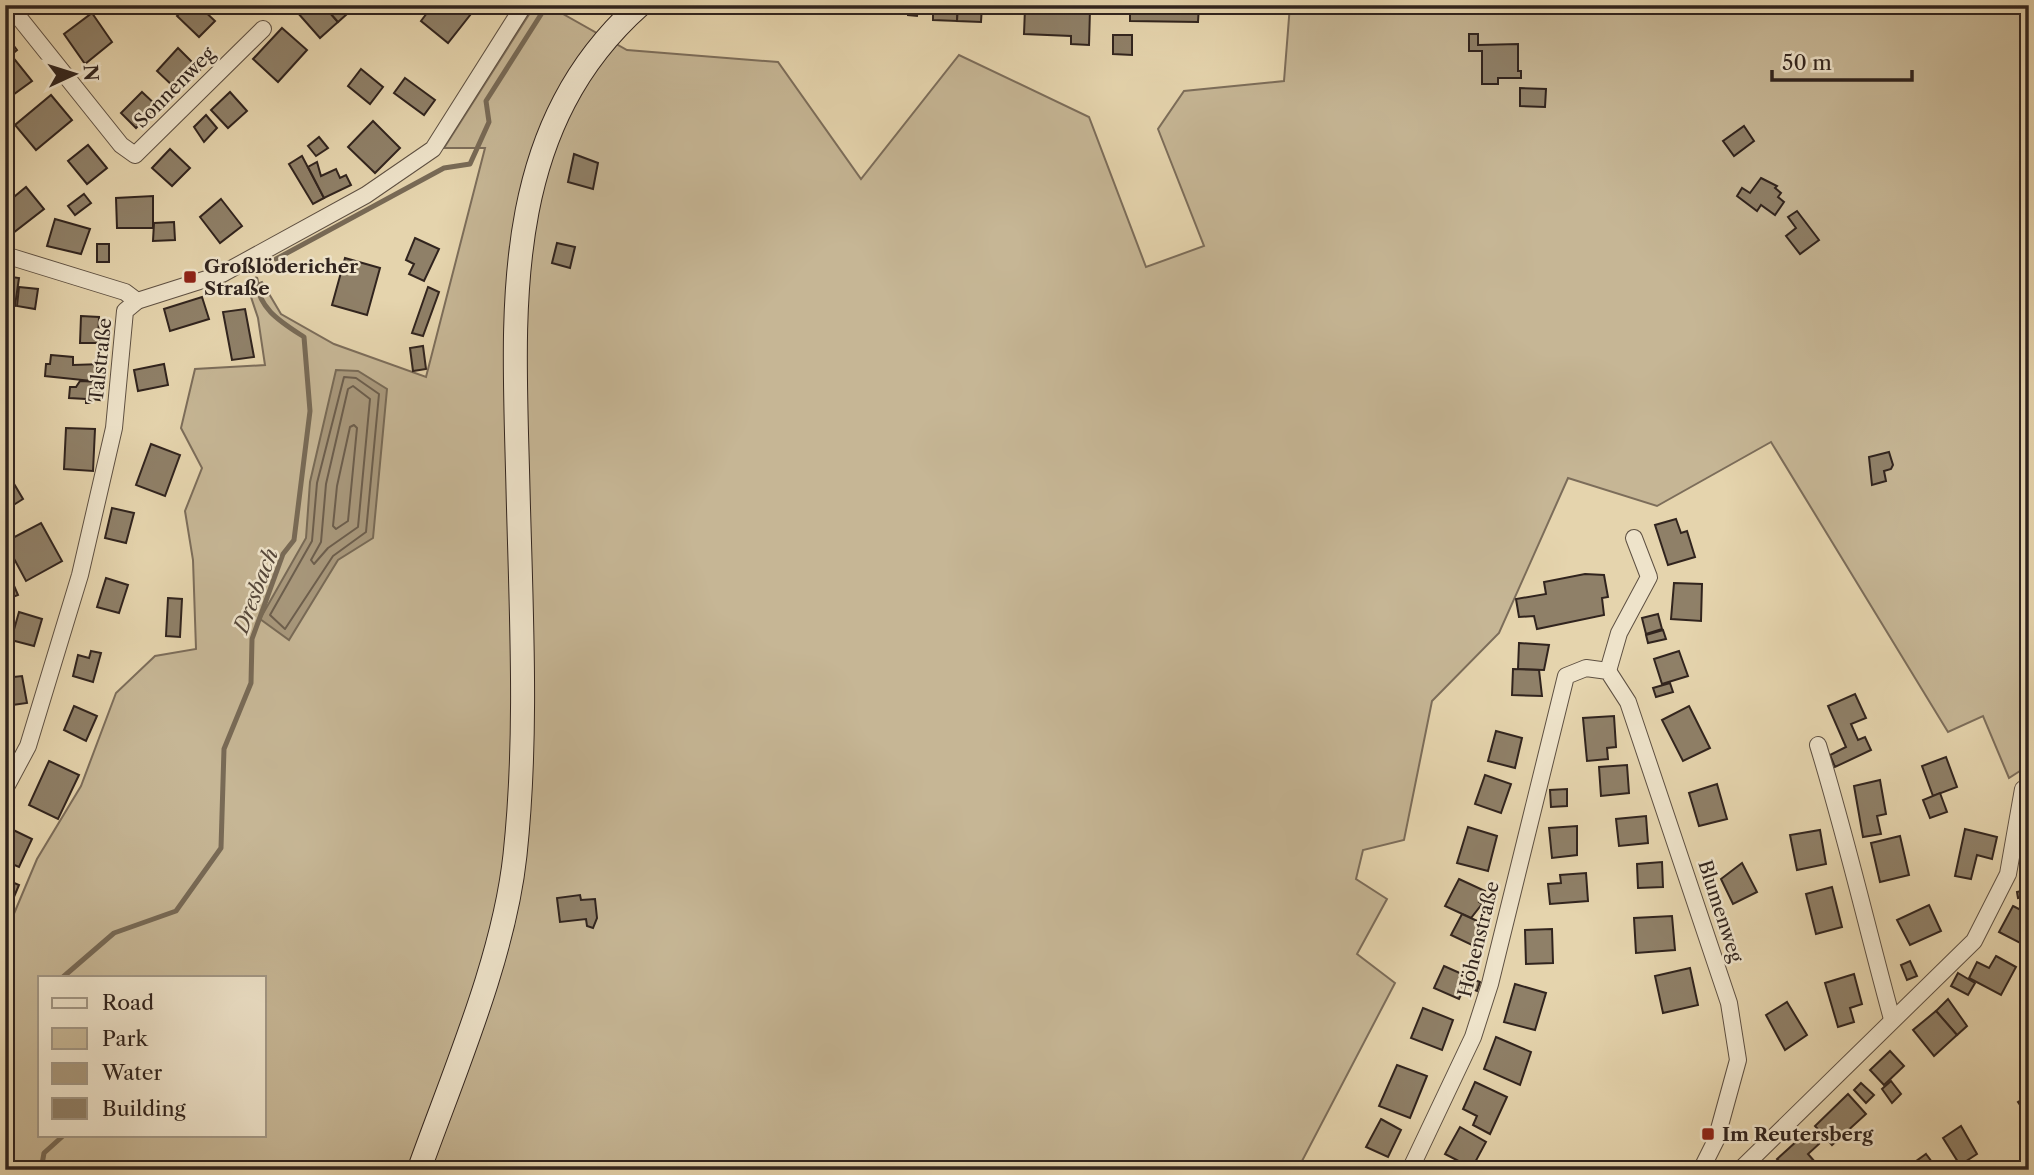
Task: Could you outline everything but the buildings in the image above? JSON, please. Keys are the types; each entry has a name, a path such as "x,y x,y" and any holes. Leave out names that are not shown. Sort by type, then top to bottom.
{"main road":[{"path":"419,1170 475,1015 498,939 515,859 522,776 515,336 517,282 531,187 560,109 582,67 617,26 640,5"}],"street":[{"name":"Sonnenweg","path":"9,5 121,145 135,155 262,29"},
{"name":"Talstraße","path":"5,789 28,746 80,575 114,428 125,311 137,301 222,274 290,234 366,195 433,149 524,5"},
{"path":"5,255 125,292 137,301"},
{"path":"1608,671 1619,633 1649,577 1634,538"},
{"name":"Höhenstraße","path":"1410,1170 1473,1037 1490,984 1566,676 1586,668 1608,671"},
{"name":"Blumenweg","path":"1608,671 1628,702 1730,1003 1738,1060 1716,1140 1700,1170"},
{"path":"1818,745 1847,839 1859,898 1892,1019"},
{"path":"1740,1170 1975,941 2008,874 2023,789"}],"green space":[{"path":"535,5 547,5 627,50 778,62 861,179 959,55 1089,117 1146,267 1204,246 1158,129 1184,91 1284,81 1290,5 2029,5 2029,771 2023,769 2009,778 1983,716 1948,732 1771,442 1657,506 1568,478 1499,633 1432,701 1404,840 1363,850 1356,879 1387,899 1357,954 1395,983 1301,1163 1294,1170 5,1170 5,935 37,859 81,786 116,693 155,656 196,649 193,560 185,511 202,468 181,428 195,369 265,365 258,318 248,288 262,282 281,314 334,344 426,377 485,148 444,148"}],"water":[{"path":"336,370 358,371 387,389 373,538 338,560 289,640 260,619 306,538 310,482"}],"waterway":[{"name":"Dresbach","path":"276,259 444,168 470,164 489,122 486,101 547,5"},
{"name":"Dresbach","path":"64,976 114,933 176,911 221,848 224,749 251,683 252,639 283,554 294,540 310,411 304,337 279,320 266,307 256,279"},
{"name":"Dresbach","path":"41,1170 44,1153 63,1136"}],"place":[{"name":"Großlödericher Straße","path":"190,277"},
{"name":"Im Reutersberg","path":"1708,1134"}]}
